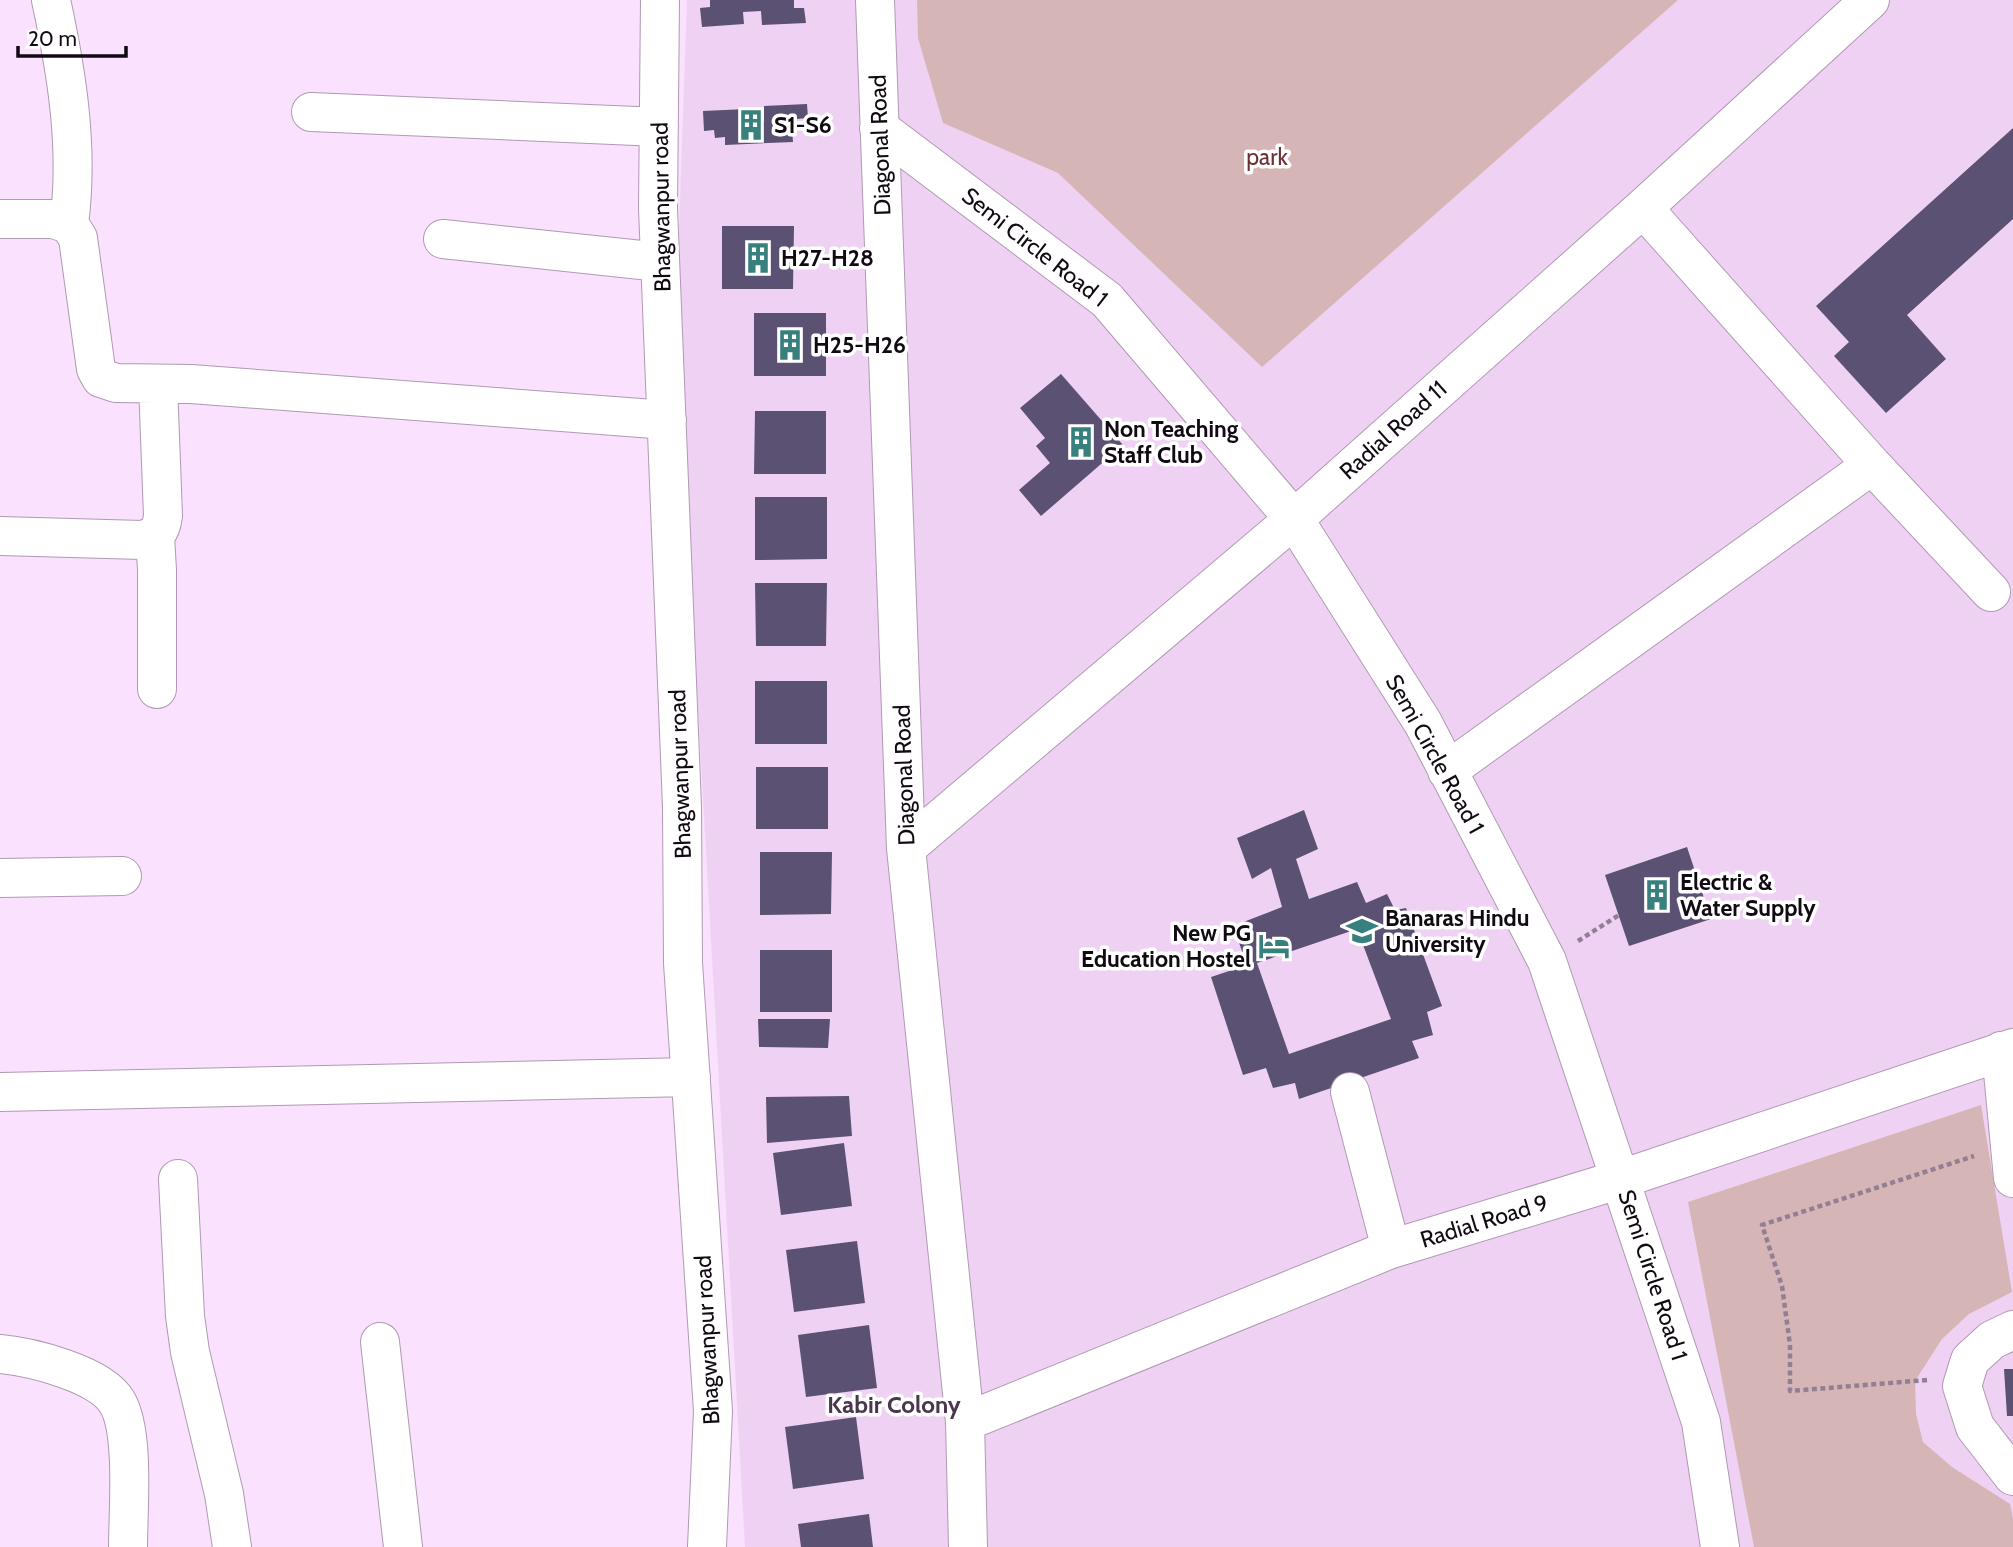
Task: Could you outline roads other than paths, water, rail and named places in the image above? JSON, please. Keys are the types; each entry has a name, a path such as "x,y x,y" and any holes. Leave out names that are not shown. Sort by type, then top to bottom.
{"street":[{"path":"51,0 65,66 72,141 74,187 69,224"},
{"name":"Bhagwanpur road","path":"660,0 660,262 682,807 683,963 713,1411 707,1547"},
{"name":"Diagonal Road","path":"875,0 906,848 965,1422 968,1547"},
{"name":"Radial Road 11","path":"906,848 1294,519 1643,208 1870,0"},
{"path":"311,112 659,127"},
{"name":"Semi Circle Road 1","path":"878,128 1107,300 1294,519 1423,723 1547,961 1702,1422 1720,1547"},
{"path":"1643,208 1872,465 1991,592"},
{"path":"0,219 53,219 69,224 78,238 96,369 101,378 116,383 667,420"},
{"path":"443,239 660,262"},
{"path":"0,536 142,540 155,536 161,529 163,516 159,384"},
{"path":"1447,771 1872,465"},
{"path":"155,536 157,689"},
{"path":"0,878 122,876"},
{"path":"2007,1049 2011,1161"},
{"name":"Radial Road 9","path":"965,1422 1391,1249 1620,1179 2007,1049"},
{"path":"0,1092 691,1077"},
{"path":"1350,1092 1391,1249"},
{"path":"178,1179 185,1316 190,1352 218,1468 232,1547"},
{"path":"2013,1330 1992,1340 1970,1360 1962,1385 1975,1427 2013,1476"},
{"path":"380,1342 403,1547"},
{"path":"0,1354 51,1364 93,1381 117,1401 127,1439 128,1547"}],"place":[{"name":"S1-S6","path":"751,125"},
{"name":"H27-H28","path":"758,258"},
{"name":"H25-H26","path":"790,345"},
{"name":"Non Teaching Staff Club","path":"1081,442"},
{"name":"Electric & Water Supply","path":"1657,895"},
{"name":"Banaras Hindu University","path":"1362,931"},
{"name":"New PG Education Hostel","path":"1274,946"}],"district":[{"name":"Kabir Colony","path":"894,1405"}],"park label":[{"name":"park","path":"1267,157"}]}
